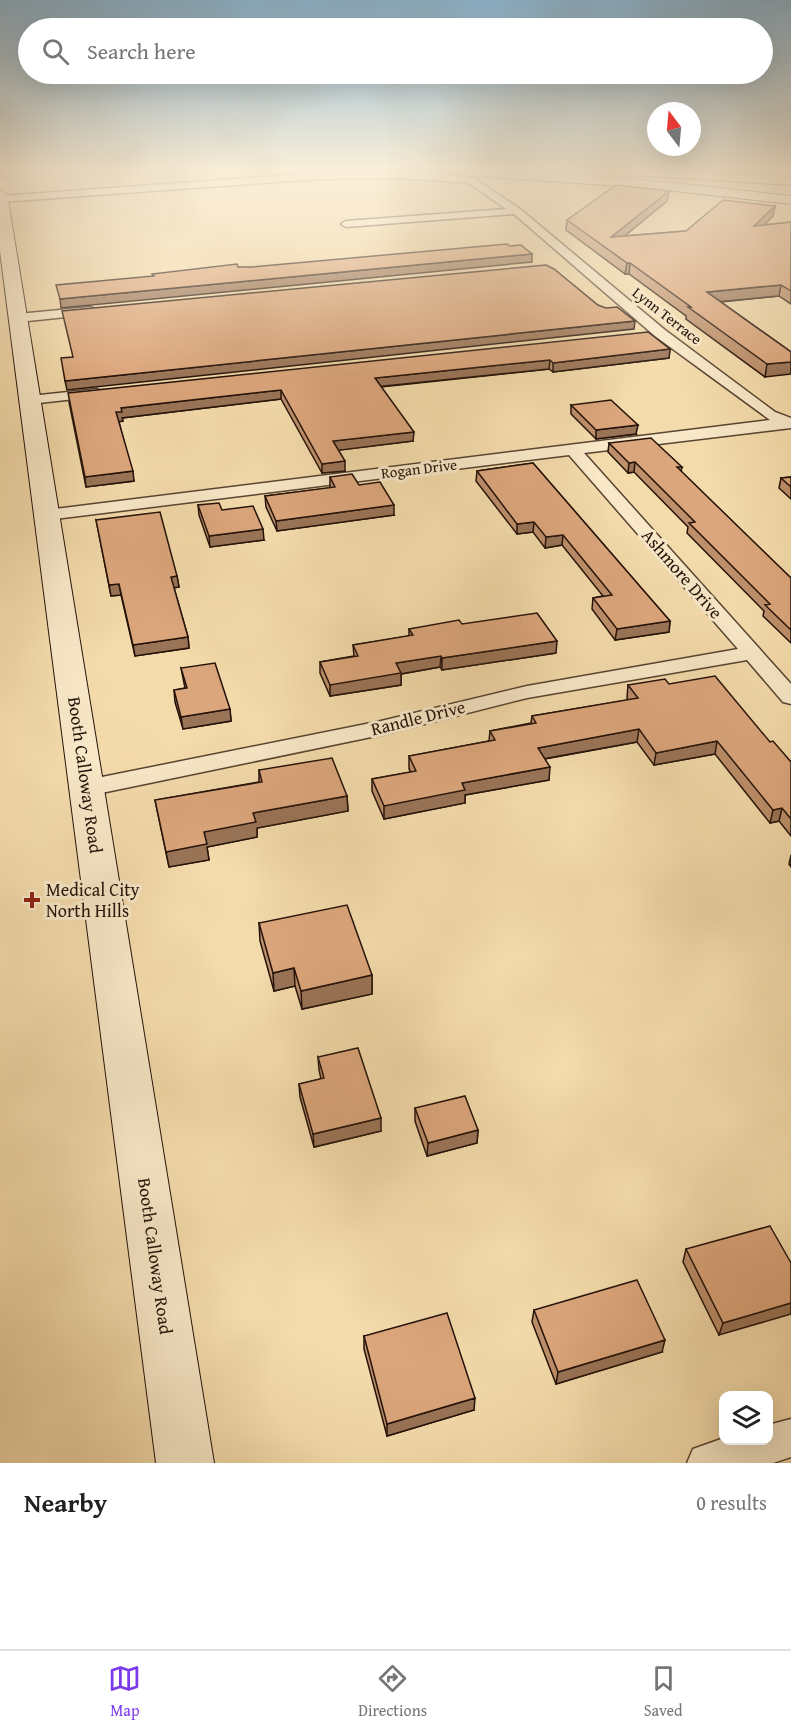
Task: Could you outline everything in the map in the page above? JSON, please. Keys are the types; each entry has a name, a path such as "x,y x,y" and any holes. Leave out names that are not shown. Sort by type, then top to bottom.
{"street":[{"name":"Booth Calloway Road","path":"3,239 6,284 18,318 185,1463"},
{"name":"Lynn Terrace","path":"544,239 570,265 770,415 790,422"},
{"path":"18,318 101,310"},
{"path":"637,336 660,333"},
{"path":"30,400 113,391"},
{"name":"Rogan Drive","path":"47,515 790,422"},
{"name":"Ashmore Drive","path":"573,450 791,697"},
{"name":"Randle Drive","path":"87,788 381,728 527,692 751,653"},
{"path":"707,1463 791,1438"}],"building":[{"path":"594,239 791,239 791,291 781,285 707,292 791,352 791,362 767,364"},
{"path":"507,244 521,245 532,254 60,299 56,285 154,276 152,274 237,264 238,267 252,267"},
{"path":"546,265 598,305 606,308 617,307 635,321 65,381 61,358 73,357 62,311"},
{"path":"648,332 670,349 553,363 550,360 375,378 414,432 333,441 345,461 322,464 281,390 121,408 122,412 116,412 133,471 85,477 68,393"},
{"path":"611,400 638,425 596,430 571,405"},
{"path":"651,438 682,467 677,467 791,578 791,630 765,605 770,604 689,523 695,522 635,462 629,463 609,443"},
{"path":"533,463 670,621 617,629 593,598 612,595 563,535 546,537 534,522 517,524 477,471"},
{"path":"352,474 359,485 380,482 394,505 276,521 265,496 335,487 330,477"},
{"path":"791,477 791,487 781,478"},
{"path":"219,503 222,510 253,506 263,529 209,536 198,505"},
{"path":"160,512 177,576 171,577 188,637 133,645 119,584 109,585 96,520"},
{"path":"537,613 557,641 396,663 401,673 330,685 320,662 358,656 353,645 413,635 409,629 459,620 462,624"},
{"path":"215,663 230,709 181,717 174,690 187,688 181,668"},
{"path":"715,676 770,742 773,741 791,762 791,819 782,808 773,810 717,741 656,753 639,729 538,748 550,767 462,783 465,790 384,806 372,779 416,771 409,756 495,740 490,731 536,723 532,716 638,698 628,685 665,679 669,684"},
{"path":"332,758 347,796 253,813 256,822 204,832 207,844 166,852 155,800 262,782 259,770"},
{"path":"347,905 372,975 301,991 294,968 273,973 259,923"},
{"path":"358,1048 381,1118 313,1134 299,1084 324,1078 318,1057"},
{"path":"465,1096 478,1130 428,1143 415,1108"},
{"path":"770,1226 791,1263 791,1303 723,1323 686,1249"},
{"path":"637,1280 665,1340 558,1372 534,1310"},
{"path":"447,1313 475,1398 387,1424 364,1336"}],"place":[{"name":"Medical City North Hills","path":"32,900"}]}
